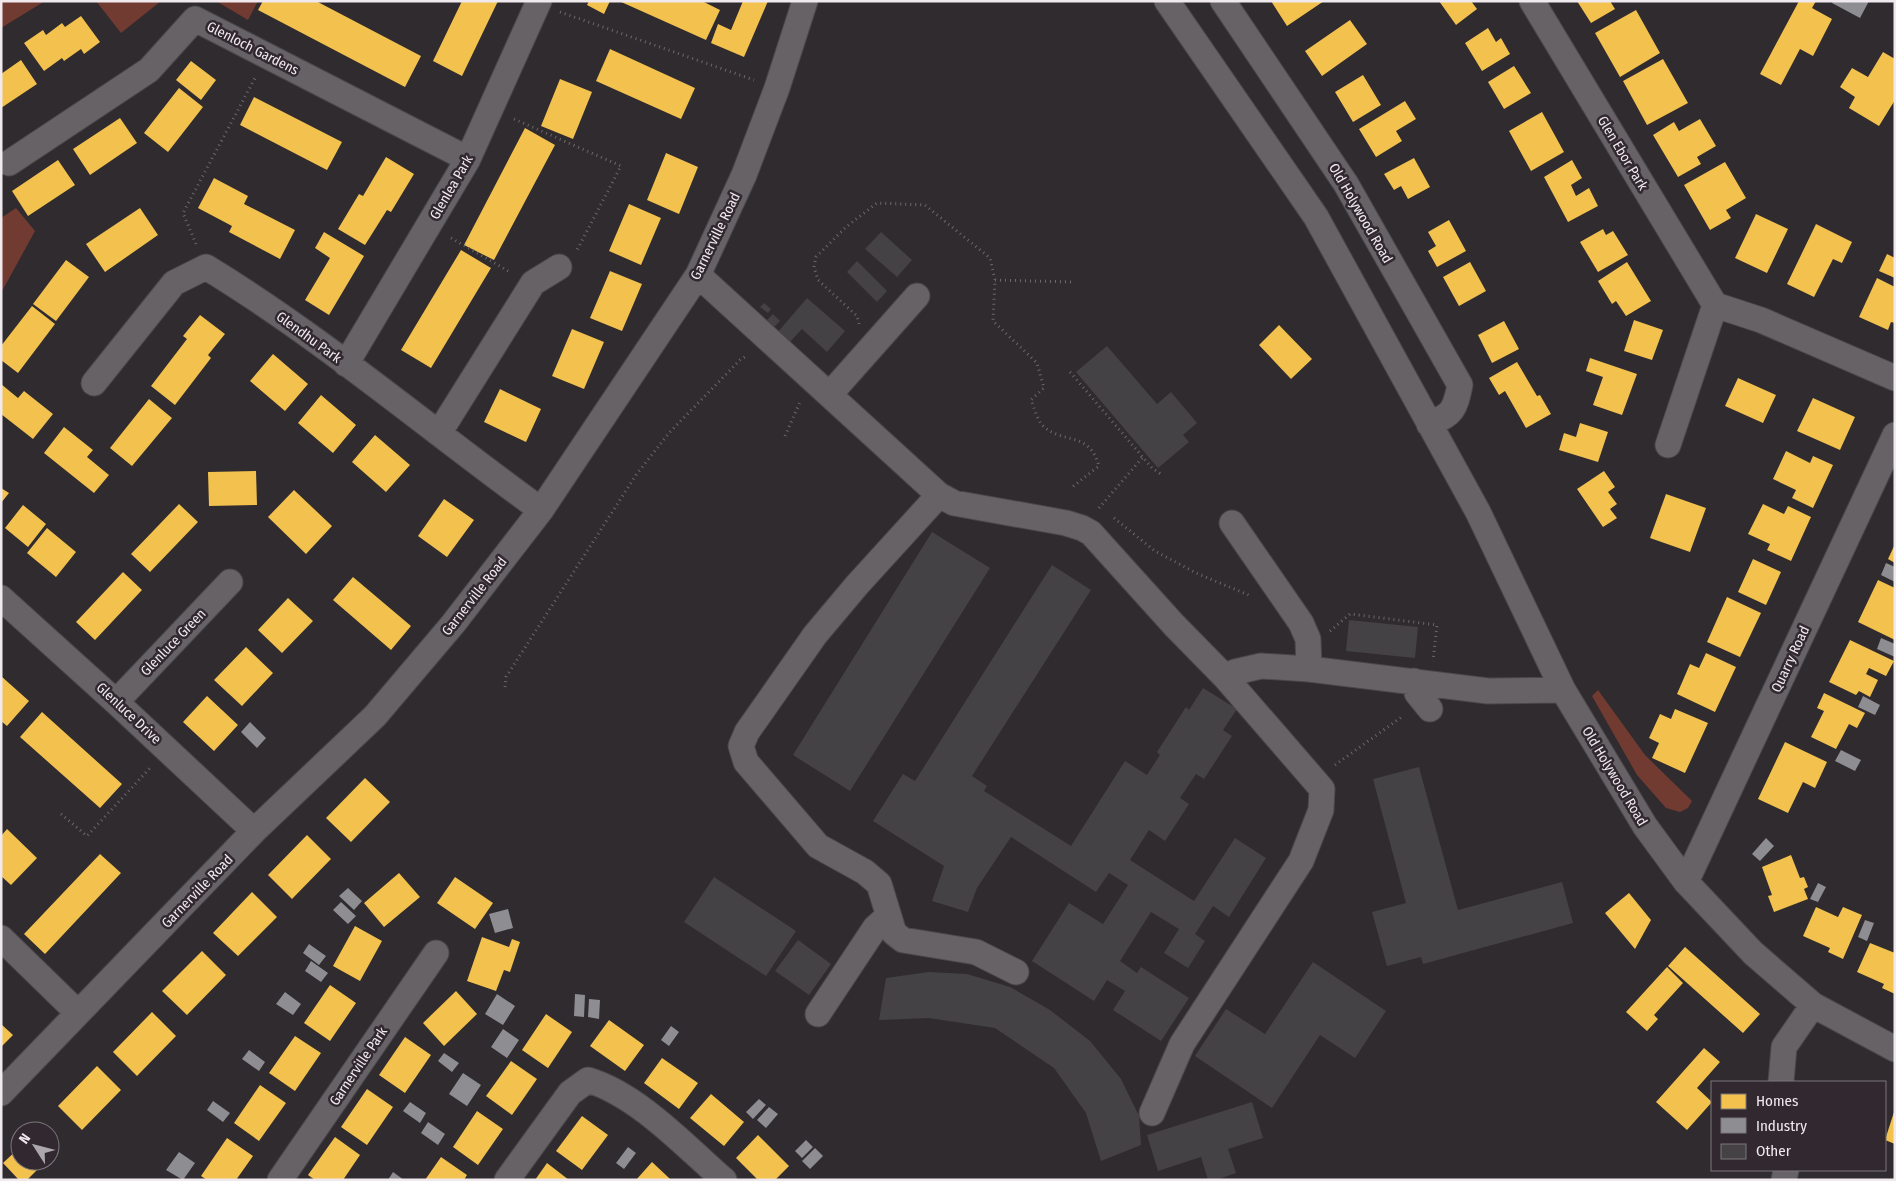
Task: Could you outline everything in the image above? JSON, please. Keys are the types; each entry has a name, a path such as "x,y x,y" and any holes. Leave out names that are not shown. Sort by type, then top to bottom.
{"street":[{"name":"Garnerville Road","path":"1,1093 254,831 375,716 453,624 541,510 698,275 744,175 777,88 805,1"},
{"name":"Old Holywood Road","path":"1167,1 1316,217 1478,512 1563,690 1645,826 1686,882 1753,953 1813,1005 1895,1049"},
{"name":"Old Holywood Road","path":"1223,1 1346,184 1460,385 1456,406 1444,418 1429,424"},
{"name":"Glen Ebor Park","path":"1532,1 1715,305"},
{"name":"Glenlea Park","path":"346,364 468,159 539,3"},
{"name":"Glenloch Gardens","path":"9,163 150,70 194,19 268,55 468,159"},
{"path":"439,433 533,284 559,266"},
{"path":"94,383 174,283 206,267"},
{"name":"Glendhu Park","path":"206,267 242,289 346,364 541,510"},
{"path":"698,275 939,495 954,503 1066,523 1082,528 1091,534 1174,625 1225,677 1322,789 1321,810 1301,861 1182,1044 1152,1113"},
{"path":"821,387 917,296"},
{"path":"1668,445 1715,305 1761,320 1895,378"},
{"name":"Quarry Road","path":"1686,882 1895,435"},
{"path":"939,495 856,585 815,635 747,732 741,746 746,762 818,846 865,872 879,884 894,933 903,940 976,952 1016,972"},
{"path":"1232,523 1301,623 1309,644 1309,669"},
{"name":"Glenluce Green","path":"116,702 230,582"},
{"name":"Glenluce Drive","path":"1,598 254,831"},
{"path":"1225,677 1235,672 1261,666 1309,669 1424,693 1563,690"},
{"path":"818,1014 875,928 888,916"},
{"path":"1,938 78,1013"},
{"name":"Garnerville Park","path":"280,1180 436,953"},
{"path":"1781,1081 1784,1047 1813,1005"},
{"path":"507,1180 570,1093 588,1080 604,1085 641,1109 724,1180"}],"path":[{"path":"539,3 777,88"},
{"path":"206,267 183,213 268,55"},
{"path":"491,108 620,166 579,250 559,266"},
{"path":"857,329 859,324 857,316 818,280 814,267 816,257 846,228 877,203 925,205 990,258 995,280 993,321 1037,363 1044,388 1031,400 1041,424 1054,432 1084,441 1096,456 1098,466 1071,488"},
{"path":"428,225 533,284"},
{"path":"995,280 1074,282"},
{"path":"505,687 506,677 636,475 676,427 740,360 752,354 767,338"},
{"path":"1070,372 1152,468 1161,474"},
{"path":"785,436 821,387"},
{"path":"1082,528 1143,457"},
{"path":"1093,505 1100,507 1155,551 1196,573 1250,595 1255,599"},
{"path":"1309,644 1321,639 1350,614 1437,625 1424,693 1398,721 1313,777"},
{"path":"61,814 87,836 167,749"}],"shaded area":[{"path":"1,1 45,1 1,28"},
{"path":"96,1 161,1 121,33"},
{"path":"216,1 258,1 248,20"},
{"path":"16,208 35,231 1,293 1,218"},
{"path":"1598,690 1645,755 1692,801 1688,808 1680,812 1666,808 1637,775 1592,696"}],"building: Homes":[{"path":"263,1 316,1 421,56 405,87 258,10"},
{"path":"462,1 498,1 462,76 433,61"},
{"path":"589,1 610,1 604,14 587,5"},
{"path":"619,1 702,1 720,10 706,40"},
{"path":"743,1 768,1 744,57 711,43 718,24 731,30"},
{"path":"1271,1 1324,1 1287,26"},
{"path":"1439,1 1471,1 1477,9 1456,25"},
{"path":"1577,1 1610,1 1615,9 1591,23"},
{"path":"1799,1 1816,1 1812,8 1832,19 1813,56 1800,49 1781,85 1760,74"},
{"path":"1636,10 1660,53 1620,77 1595,33"},
{"path":"81,16 100,42 84,54 81,49 64,61 62,58 44,71 24,43 43,30 46,35 62,23 65,27"},
{"path":"1350,20 1367,44 1322,76 1305,51"},
{"path":"1488,28 1496,42 1501,38 1510,54 1482,71 1465,43"},
{"path":"610,49 695,88 681,119 596,81"},
{"path":"1883,52 1895,59 1895,100 1879,126 1849,108 1855,97 1840,87 1852,68 1868,77"},
{"path":"1663,59 1688,103 1647,125 1623,81"},
{"path":"21,60 37,84 1,108 1,74"},
{"path":"191,61 216,80 201,100 176,80"},
{"path":"1514,66 1531,93 1504,109 1488,82"},
{"path":"1363,75 1381,105 1353,122 1335,92"},
{"path":"560,79 592,92 573,139 541,126"},
{"path":"179,88 203,107 168,152 144,133"},
{"path":"254,97 342,142 327,170 240,125"},
{"path":"1405,101 1416,119 1396,131 1402,141 1376,157 1359,129"},
{"path":"1542,112 1564,152 1531,171 1509,131"},
{"path":"120,118 137,143 90,175 73,149"},
{"path":"1700,119 1716,146 1697,157 1701,164 1678,177 1653,135 1674,122 1679,131"},
{"path":"525,128 555,145 494,260 464,245"},
{"path":"666,153 698,167 679,214 647,200"},
{"path":"386,157 414,174 391,212 387,210 365,245 338,229 359,194 363,196"},
{"path":"1414,158 1430,187 1408,199 1401,186 1394,190 1384,174"},
{"path":"58,160 75,185 28,216 12,191"},
{"path":"1572,160 1582,178 1571,185 1576,196 1589,188 1598,206 1568,222 1544,177"},
{"path":"1725,162 1746,198 1726,210 1731,218 1710,230 1684,185"},
{"path":"214,178 248,196 244,204 295,230 280,259 229,232 232,226 198,208"},
{"path":"629,204 661,218 641,265 609,251"},
{"path":"140,208 158,235 105,272 86,244"},
{"path":"1756,214 1788,229 1767,273 1735,258"},
{"path":"1449,220 1466,251 1437,267 1428,251 1436,246 1428,232"},
{"path":"1816,224 1852,242 1842,263 1833,259 1814,297 1787,284"},
{"path":"1603,229 1606,235 1613,231 1628,255 1598,272 1580,242"},
{"path":"324,232 364,256 329,315 305,300 330,258 315,248"},
{"path":"461,250 491,268 431,368 401,350"},
{"path":"1887,254 1895,258 1895,278 1879,271"},
{"path":"66,260 89,277 56,321 33,304"},
{"path":"1470,262 1486,291 1459,306 1443,277"},
{"path":"1627,262 1651,301 1626,316 1616,301 1612,304 1598,281"},
{"path":"610,271 642,284 622,331 590,318"},
{"path":"1877,278 1895,287 1895,323 1891,322 1888,330 1859,317"},
{"path":"32,306 55,324 18,373 1,360 1,346"},
{"path":"200,315 225,334 208,355 211,358 175,405 151,386 187,339 183,336"},
{"path":"1634,320 1663,330 1652,360 1624,351"},
{"path":"1504,321 1519,349 1492,363 1478,335"},
{"path":"1279,325 1312,359 1291,379 1259,345"},
{"path":"572,329 604,342 584,389 552,376"},
{"path":"273,354 308,384 285,411 250,381"},
{"path":"1590,358 1637,374 1622,415 1593,405 1603,377 1586,371"},
{"path":"1517,362 1537,396 1540,395 1551,414 1526,428 1505,391 1499,395 1489,378"},
{"path":"1738,378 1776,395 1763,423 1725,406"},
{"path":"1,384 18,398 24,391 53,414 33,439 1,414"},
{"path":"500,389 541,409 526,442 484,422"},
{"path":"321,395 356,425 333,453 298,423"},
{"path":"1813,398 1855,417 1840,450 1797,431"},
{"path":"149,399 172,418 132,466 110,448"},
{"path":"1580,423 1608,432 1598,462 1559,450 1564,433 1576,437"},
{"path":"64,427 93,450 87,457 109,475 94,493 44,453"},
{"path":"375,435 410,465 386,492 352,462"},
{"path":"1786,451 1810,463 1813,456 1833,465 1813,508 1792,498 1796,490 1773,479"},
{"path":"256,471 257,505 209,506 208,472"},
{"path":"1604,471 1615,487 1608,492 1617,504 1610,509 1617,518 1603,527 1577,489"},
{"path":"1,488 9,493 1,503"},
{"path":"294,490 332,526 306,554 268,517"},
{"path":"1666,494 1706,508 1690,552 1650,538"},
{"path":"444,499 474,520 447,557 418,536"},
{"path":"179,504 198,522 150,572 131,554"},
{"path":"1763,504 1784,514 1788,506 1811,517 1791,561 1767,550 1770,544 1748,534"},
{"path":"23,505 46,524 28,547 5,528"},
{"path":"47,528 76,552 56,577 27,553"},
{"path":"1895,544 1895,563 1888,559"},
{"path":"1753,559 1781,572 1766,605 1738,592"},
{"path":"123,572 142,590 95,640 76,622"},
{"path":"353,577 411,626 391,650 333,600"},
{"path":"1878,580 1895,588 1895,640 1858,622"},
{"path":"1727,597 1761,613 1740,657 1707,642"},
{"path":"288,598 313,621 282,653 258,630"},
{"path":"1850,640 1894,661 1886,676 1869,668 1866,674 1878,680 1870,697 1859,691 1856,695 1829,682"},
{"path":"246,647 273,673 242,706 214,680"},
{"path":"1706,653 1736,667 1715,712 1677,694 1690,664 1699,668"},
{"path":"1,676 29,701 7,726 1,721"},
{"path":"1824,693 1865,713 1857,728 1849,724 1836,749 1811,737 1824,711 1817,708"},
{"path":"207,696 238,725 214,751 183,722"},
{"path":"1675,709 1708,723 1685,773 1652,758 1659,743 1649,738 1660,714 1671,719"},
{"path":"42,712 122,784 100,808 20,737"},
{"path":"1785,742 1827,762 1815,788 1803,782 1788,813 1758,799"},
{"path":"365,778 390,802 351,842 326,818"},
{"path":"7,829 37,858 11,885 1,876 1,836"},
{"path":"307,835 331,859 292,899 268,875"},
{"path":"100,854 121,873 45,954 24,934"},
{"path":"1791,855 1800,878 1804,877 1808,887 1804,889 1808,899 1774,912 1768,896 1772,895 1762,867"},
{"path":"399,873 420,897 384,927 364,903"},
{"path":"455,877 493,903 475,929 437,903"},
{"path":"252,892 277,917 238,956 213,933"},
{"path":"1629,893 1651,920 1635,949 1605,913"},
{"path":"1816,907 1838,917 1843,907 1862,915 1843,959 1828,952 1830,948 1803,936"},
{"path":"355,926 382,941 360,981 333,966"},
{"path":"482,937 509,947 512,939 520,942 510,972 504,970 496,991 467,981"},
{"path":"1870,943 1895,953 1895,994 1882,988 1884,984 1857,972"},
{"path":"1685,947 1760,1014 1743,1033 1668,966"},
{"path":"202,951 226,975 187,1015 162,991"},
{"path":"1667,967 1683,983 1654,1015 1658,1019 1647,1031 1626,1012"},
{"path":"330,985 356,1003 330,1041 304,1023"},
{"path":"456,991 477,1014 444,1046 423,1023"},
{"path":"152,1012 176,1036 137,1076 113,1052"},
{"path":"546,1014 572,1032 548,1068 522,1050"},
{"path":"609,1020 644,1045 625,1071 590,1046"},
{"path":"1,1024 13,1035 1,1047"},
{"path":"295,1036 321,1053 295,1091 269,1073"},
{"path":"405,1037 431,1055 405,1093 379,1075"},
{"path":"1704,1048 1720,1062 1697,1088 1711,1103 1687,1130 1656,1102"},
{"path":"662,1058 698,1083 679,1109 644,1083"},
{"path":"511,1061 537,1079 512,1115 486,1096"},
{"path":"97,1066 121,1090 82,1130 58,1106"},
{"path":"260,1085 286,1103 259,1141 234,1123"},
{"path":"367,1089 393,1107 367,1145 341,1127"},
{"path":"711,1094 744,1122 724,1146 690,1118"},
{"path":"1895,1109 1895,1144 1886,1140"},
{"path":"477,1111 503,1129 478,1165 453,1147"},
{"path":"582,1116 608,1135 582,1170 556,1151"},
{"path":"758,1135 789,1166 775,1180 758,1180 736,1158"},
{"path":"335,1137 360,1155 343,1180 315,1180 308,1175"},
{"path":"227,1138 253,1156 236,1180 207,1180 201,1176"},
{"path":"10,1156 10,1170 3,1163"},
{"path":"441,1157 467,1175 464,1180 425,1180"},
{"path":"652,1162 668,1177 671,1180 636,1180"},
{"path":"547,1163 569,1180 535,1180"},
{"path":"11,1171 36,1171 27,1180 19,1180"}],"building: Industry":[{"path":"1833,1 1869,1 1860,18 1832,3"},
{"path":"1886,563 1895,567 1895,582 1881,575"},
{"path":"1881,638 1895,644 1895,657 1877,649"},
{"path":"1863,696 1880,705 1875,715 1858,707"},
{"path":"250,722 266,738 257,748 241,732"},
{"path":"1841,750 1861,760 1855,771 1835,761"},
{"path":"1766,838 1774,846 1760,861 1752,854"},
{"path":"1818,883 1826,887 1818,902 1810,899"},
{"path":"348,888 362,901 354,910 339,896"},
{"path":"341,902 356,916 348,924 333,910"},
{"path":"508,909 513,928 495,933 489,914"},
{"path":"1865,920 1874,923 1867,941 1858,937"},
{"path":"309,944 326,956 319,965 303,953"},
{"path":"311,961 328,973 321,982 305,971"},
{"path":"285,992 301,1004 293,1015 276,1004"},
{"path":"497,994 515,1006 503,1025 485,1014"},
{"path":"575,994 585,995 584,1017 574,1016"},
{"path":"589,999 600,1000 599,1019 588,1017"},
{"path":"671,1026 679,1032 669,1046 661,1040"},
{"path":"503,1029 519,1040 507,1058 491,1047"},
{"path":"249,1050 265,1062 259,1071 242,1059"},
{"path":"444,1053 459,1063 452,1072 438,1061"},
{"path":"463,1073 481,1085 467,1106 449,1094"},
{"path":"759,1099 766,1105 753,1119 746,1112"},
{"path":"213,1101 230,1113 223,1122 207,1110"},
{"path":"410,1102 426,1113 420,1123 403,1111"},
{"path":"769,1107 778,1114 766,1128 757,1120"},
{"path":"428,1122 445,1134 438,1145 421,1133"},
{"path":"806,1140 813,1147 802,1158 795,1151"},
{"path":"628,1147 636,1153 624,1169 616,1163"},
{"path":"815,1148 823,1156 810,1169 802,1161"},
{"path":"179,1152 195,1163 183,1180 166,1170"},
{"path":"393,1172 404,1180 388,1180"}],"building: Other":[{"path":"881,232 912,260 897,277 865,249"},
{"path":"857,261 887,291 877,302 847,272"},
{"path":"807,298 845,331 827,352 802,329 789,343 777,333"},
{"path":"764,303 771,309 768,313 760,307"},
{"path":"773,314 780,321 774,327 767,320"},
{"path":"1107,346 1157,404 1171,392 1197,423 1183,435 1189,442 1158,468 1076,372"},
{"path":"932,532 990,568 850,791 793,755"},
{"path":"1052,565 1091,590 972,776 987,786 984,791 1071,846 1125,761 1147,775 1160,755 1157,752 1186,707 1189,710 1203,688 1237,709 1223,730 1232,736 1204,779 1196,774 1180,798 1189,804 1165,841 1149,830 1130,860 1194,901 1235,838 1266,858 1229,917 1213,906 1195,934 1205,941 1188,968 1164,953 1179,929 1151,912 1120,961 1137,973 1141,967 1189,998 1161,1041 1113,1010 1125,991 1107,980 1094,1001 1032,961 1069,903 1103,924 1128,885 1109,873 1096,892 1011,837 977,888 968,912 932,901 944,866 873,821 903,774 915,781"},
{"path":"1349,620 1418,627 1415,658 1346,651"},
{"path":"1419,767 1458,910 1562,882 1573,923 1423,964 1421,957 1387,966 1372,912 1406,903 1373,779"},
{"path":"714,877 796,931 766,976 684,922"},
{"path":"798,940 831,964 809,995 775,971"},
{"path":"1313,962 1386,1011 1355,1058 1320,1035 1272,1108 1195,1056 1226,1009 1265,1034"},
{"path":"929,972 967,974 1010,987 1050,1010 1090,1041 1121,1079 1139,1116 1141,1145 1101,1161 1086,1113 1054,1068 995,1028 929,1018 879,1020 886,978"},
{"path":"1252,1102 1263,1138 1228,1149 1236,1173 1216,1180 1208,1180 1201,1157 1158,1171 1147,1135"}]}
